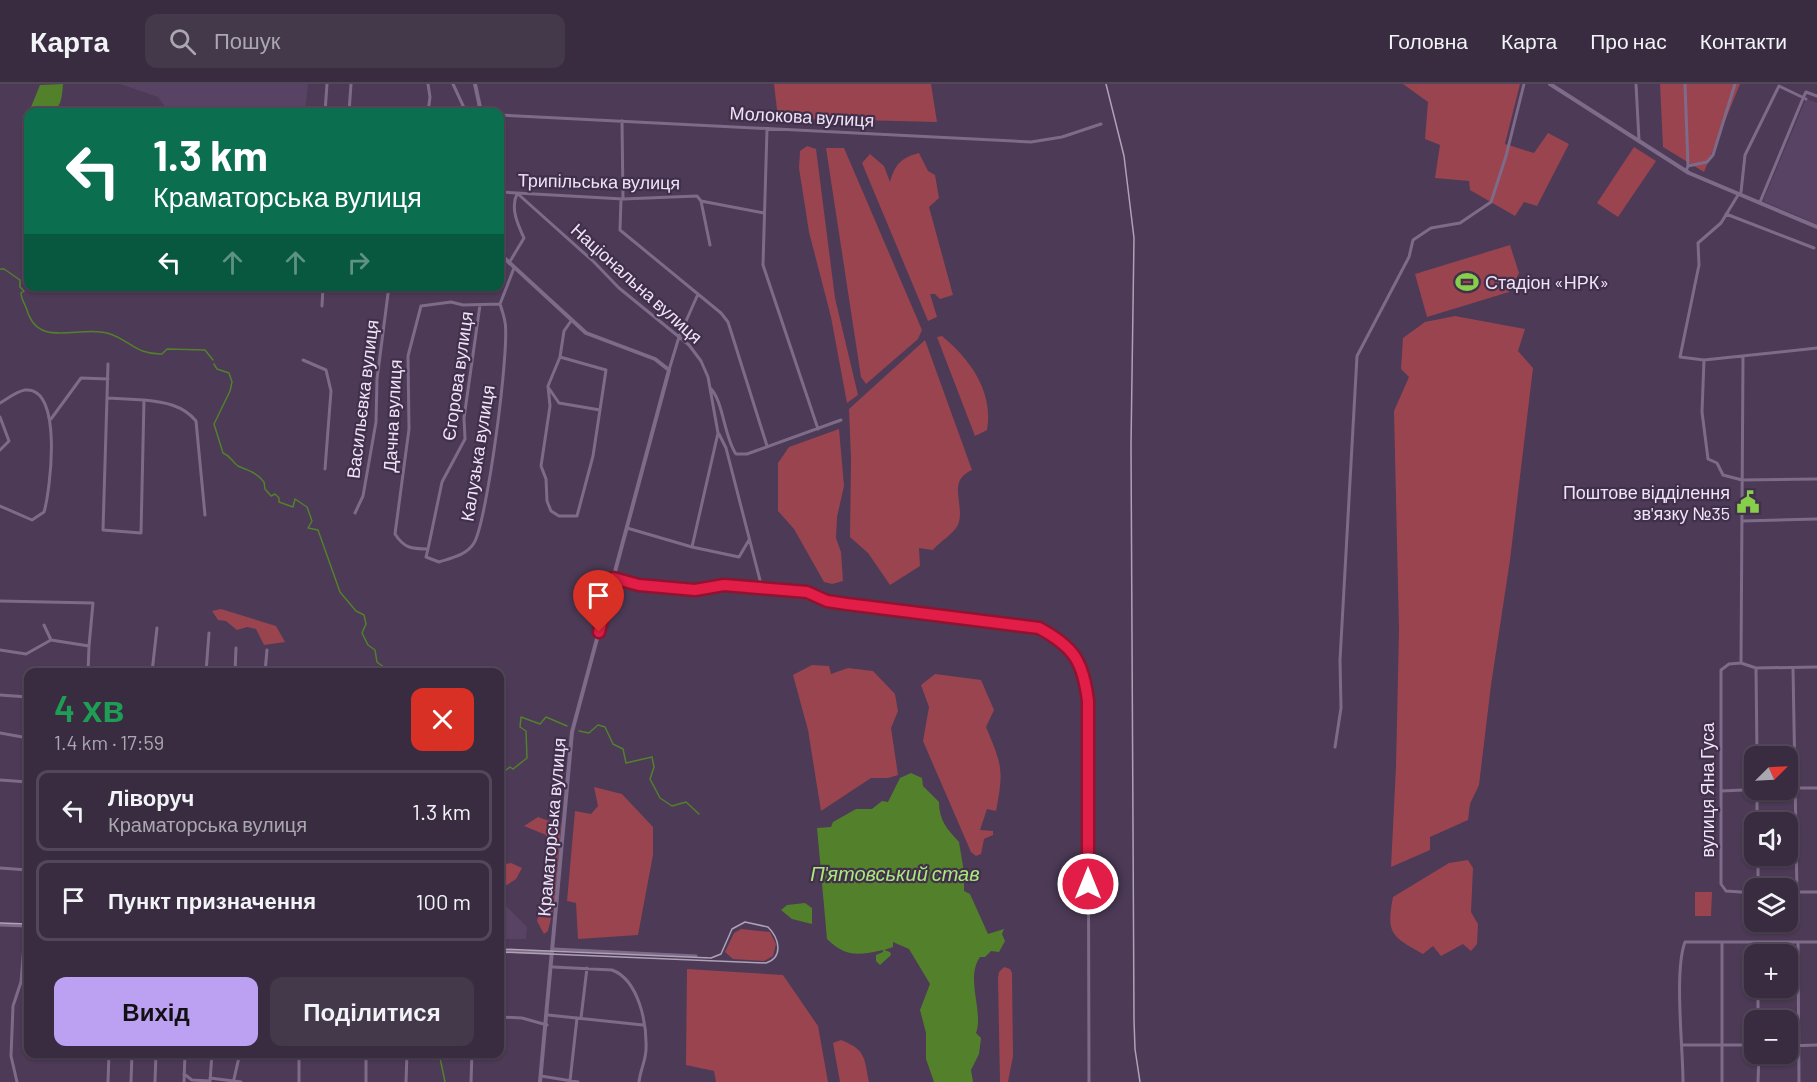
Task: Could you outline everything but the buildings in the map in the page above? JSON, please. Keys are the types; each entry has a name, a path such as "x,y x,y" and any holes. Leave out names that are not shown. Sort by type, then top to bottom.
{"street":[{"path":"325,108 327,84"},
{"path":"349,108 351,84"},
{"path":"428,84 429,108"},
{"path":"453,84 464,108"},
{"path":"475,84 480,108"},
{"path":"1335,747 1341,708 1341,650 1357,356 1409,257 1413,240 1431,228 1460,223 1491,202 1506,156 1524,84"},
{"path":"1550,84 1686,171 1817,227"},
{"path":"1636,84 1639,140"},
{"path":"1685,84 1689,166 1686,171"},
{"path":"1689,166 1707,162 1713,155 1735,84"},
{"path":"1804,98 1779,86 1745,155 1740,195 1721,223 1698,243 1699,265 1680,357 1704,360 1817,348"},
{"path":"1759,204 1806,92 1817,96"},
{"name":"Молокова вулиця","path":"504,115 1031,142 1062,137 1101,124"},
{"path":"622,121 620,230 721,313 731,327 767,446"},
{"path":"767,129 764,213 765,273 818,429"},
{"name":"Трипільська вулиця","path":"504,192 622,199 697,196 701,201"},
{"path":"509,263 524,238 514,201 518,194"},
{"name":"Національна вулиця","path":"518,194 594,262 619,288 679,337 701,361 710,388 718,433 692,547"},
{"path":"710,245 701,201 764,213"},
{"path":"1726,214 1814,248"},
{"path":"504,258 571,321 599,339 655,359 669,370 679,337 698,294"},
{"path":"480,305 500,304 514,268"},
{"path":"322,306 323,291"},
{"name":"Васильєвка вулиця","path":"355,513 363,496 376,422 376,379 388,291"},
{"name":"Дачна вулиця","path":"428,549 412,549 402,545 395,534 409,429 408,356 421,306 425,303 451,302 480,305"},
{"name":"Калузька вулиця","path":"428,549 426,557 439,562 469,550 475,542 484,506 501,393 506,323 500,304"},
{"name":"Єгорова вулиця","path":"428,549 442,482 465,439 464,418 480,305"},
{"path":"560,357 606,370 593,456 577,516 559,516 551,511 547,501 546,478 541,466 550,406 548,386 560,357 564,331 571,321"},
{"path":"1743,357 1742,663 1756,668 1817,667"},
{"path":"303,360 326,370 331,391 326,469"},
{"path":"1704,360 1702,412 1708,459 1717,463 1723,475 1742,480 1817,479"},
{"path":"108,364 103,530 141,533 144,400"},
{"name":"Краматорська вулиця","path":"540,1082 553,967 571,742 669,370"},
{"path":"51,419 81,378 108,379"},
{"path":"548,386 559,403 600,410"},
{"path":"710,388 717,399 727,437 736,454 747,454 841,420"},
{"path":"0,403 24,390 29,391 39,395 51,419 49,481 44,512 32,520 0,506"},
{"path":"108,398 168,402 190,414 196,421 205,514"},
{"path":"0,417 9,441 0,450"},
{"path":"718,433 726,448 762,588"},
{"path":"1742,521 1817,519"},
{"path":"626,528 692,547 739,557 749,540"},
{"path":"613,578 639,585 695,590 724,585 807,592 827,601 1039,628 1062,641 1079,661 1088,701 1089,1082"},
{"path":"0,602 93,603 88,668"},
{"path":"44,625 51,640"},
{"path":"152,668 157,628"},
{"path":"206,668 209,633"},
{"path":"0,650 26,654 51,640 89,646"},
{"path":"235,668 236,648"},
{"path":"265,668 267,650"},
{"name":"вулиця Яна Гуса","path":"1742,663 1729,664 1721,670 1721,884 1726,891 1744,892"},
{"path":"1756,668 1757,746"},
{"path":"1793,668 1794,746"},
{"path":"0,695 24,697"},
{"path":"0,733 24,737"},
{"path":"0,780 24,782"},
{"path":"1798,788 1817,788"},
{"path":"1721,791 1744,790"},
{"path":"1795,800 1797,878"},
{"path":"0,868 24,870"},
{"path":"1798,892 1817,892"},
{"path":"0,925 24,925"},
{"path":"1683,1082 1682,951 1685,942 1817,942"},
{"path":"1722,942 1722,1082"},
{"path":"1798,942 1799,1082"},
{"path":"504,951 696,956"},
{"path":"17,1082 11,1056 13,1006 21,982 24,958"},
{"path":"553,967 612,970 624,977 638,997 643,1025 646,1049 639,1082"},
{"path":"570,1081 587,968"},
{"path":"548,1015 643,1025"},
{"path":"504,1017 522,1018 547,1025"},
{"path":"1683,1045 1744,1045"},
{"path":"1799,1046 1817,1045"},
{"path":"108,1082 109,1058"},
{"path":"131,1082 132,1058"},
{"path":"155,1082 156,1058"},
{"path":"184,1082 185,1058"},
{"path":"210,1080 212,1058"},
{"path":"234,1079 239,1058"},
{"path":"299,1058 299,1082"},
{"path":"366,1058 366,1082"},
{"path":"406,1082 407,1058"},
{"path":"471,1082 472,1058"},
{"path":"1758,1082 1759,1064"},
{"path":"184,1074 192,1080 234,1079 241,1082"},
{"path":"542,1076 578,1082"}],"shaded area":[{"path":"120,84 308,84 305,108 166,108 158,97"},
{"path":"774,84 931,84 937,122 778,118"},
{"path":"1403,84 1520,84 1505,144 1534,153 1548,133 1569,144 1537,206 1524,202 1515,216 1470,190 1469,181 1435,178 1440,145 1425,139 1428,102"},
{"path":"1660,84 1740,84 1704,172 1663,147"},
{"path":"1806,99 1817,103 1817,224 1763,201"},
{"path":"807,146 816,149 835,298 858,395 847,403 831,317 809,232 799,168 800,151"},
{"path":"1634,147 1656,161 1618,217 1597,203"},
{"path":"826,148 844,148 922,330 918,339 866,384 861,377"},
{"path":"919,153 928,171 935,175 939,198 929,207 953,295 940,299 935,294 930,294 937,317 928,321 862,163 870,154 884,166 890,182 899,163"},
{"name":"Стадіон «НРК»","path":"1510,245 1519,273 1509,292 1427,317 1415,274"},
{"path":"1455,316 1525,329 1518,351 1533,368 1510,560 1479,785 1470,804 1468,820 1430,837 1430,850 1391,867 1399,630 1394,411 1409,377 1401,369 1403,338 1425,322"},
{"path":"942,336 962,355 978,377 983,390 987,403 987,430 975,436 937,337"},
{"path":"925,340 972,470 964,475 958,486 960,514 955,530 933,550 919,548 920,566 890,585 868,553 850,537 849,409"},
{"path":"839,429 844,486 837,517 836,538 841,552 843,581 832,584 824,582 794,529 778,511 778,463 789,447"},
{"path":"221,609 276,626 285,642 264,645 256,629 247,627 237,630 226,621 218,620 212,611"},
{"path":"812,665 829,666 831,674 848,668 873,671 895,694 898,711 891,728 898,775 888,778 871,778 821,811 808,730 793,675"},
{"path":"935,674 981,680 994,710 986,727 998,759 1000,786 996,811 987,809 980,830 993,831 993,835 984,839 981,854 976,856 971,852 923,741 929,707 921,685"},
{"path":"594,787 622,794 653,827 653,855 638,935 578,939 576,903 567,901 575,811 591,814 598,806"},
{"path":"538,817 549,821 551,828 561,823 555,901 548,931 544,934 537,921 543,899 546,835 524,826"},
{"path":"1468,860 1473,868 1471,912 1478,924 1477,944 1471,951 1463,944 1441,956 1433,946 1423,954 1404,943 1393,932 1391,926 1393,897 1449,863"},
{"path":"511,863 522,868 516,879 507,885 504,885 504,864"},
{"path":"1695,892 1712,892 1711,916 1695,916"},
{"path":"504,904 527,927 526,939 504,939"},
{"path":"741,929 770,932 776,944 773,956 764,961 733,959 725,952 734,933"},
{"path":"1004,967 1010,969 1012,973 1013,1056 1008,1082 1000,1082 998,978 999,972"},
{"path":"687,969 783,975 818,1026 828,1082 716,1082 714,1071 686,1065"},
{"path":"841,1040 860,1051 869,1082 840,1082 833,1043"}],"water":[{"path":"63,84 61,100 56,108 31,108 40,85"},
{"name":"П'ятовський став","path":"911,773 922,778 923,786 939,802 944,824 959,842 964,872 964,891 970,894 988,934 1004,929 1002,934 1005,941 999,952 991,951 985,957 980,957 976,965 974,985 978,1025 976,1033 981,1038 979,1054 971,1070 973,1082 934,1082 926,1059 926,1033 920,1010 930,984 909,949 893,942 893,947 884,950 890,952 891,955 880,965 876,961 876,955 883,950 853,954 840,949 827,939 817,828 831,827 833,822 856,809 872,809 882,801 888,802 900,778"},
{"path":"805,903 812,908 812,924 792,919 781,910 787,905"}],"waterway":[{"path":"0,269 4,269 20,280 20,287 24,291 21,293 22,299 32,322 40,329 61,333 96,331 107,333 153,354 162,354 167,349 205,350 213,360"},
{"path":"214,364 217,369 229,373 232,382 214,424 223,453 238,466 258,476 264,482 265,489 271,496 275,494 279,502 293,507 295,499 307,507 312,521 308,528 318,530 340,592 356,611 364,615 366,624 362,633 368,645 375,650 377,662 385,668"},
{"path":"504,772 510,767 513,769 527,758 526,731 520,727 521,717 540,724 546,717 567,726"},
{"path":"579,731 589,733 598,725 605,727 613,744 623,749 626,763 652,757 654,767 650,779 660,798 672,806 686,802 699,814"},
{"path":"440,1058 445,1082"}],"tram line":[{"path":"504,949 711,958 721,954 732,929 745,922 768,927 775,936 778,947 775,956 766,963 504,952"},
{"path":"0,923 24,924"}],"railway":[{"path":"1106,84 1124,156 1134,238 1131,445 1134,1020 1140,1082"}],"place":[{"name":"Стадіон «НРК»","path":"1467,282"},
{"name":"Поштове відділення зв'язку №35","path":"1748,502"}],"route":[{"path":"599,632 613,578 639,585 695,590 724,585 807,592 827,601 1039,628 1062,641 1079,661 1086,680 1088,884"}]}
